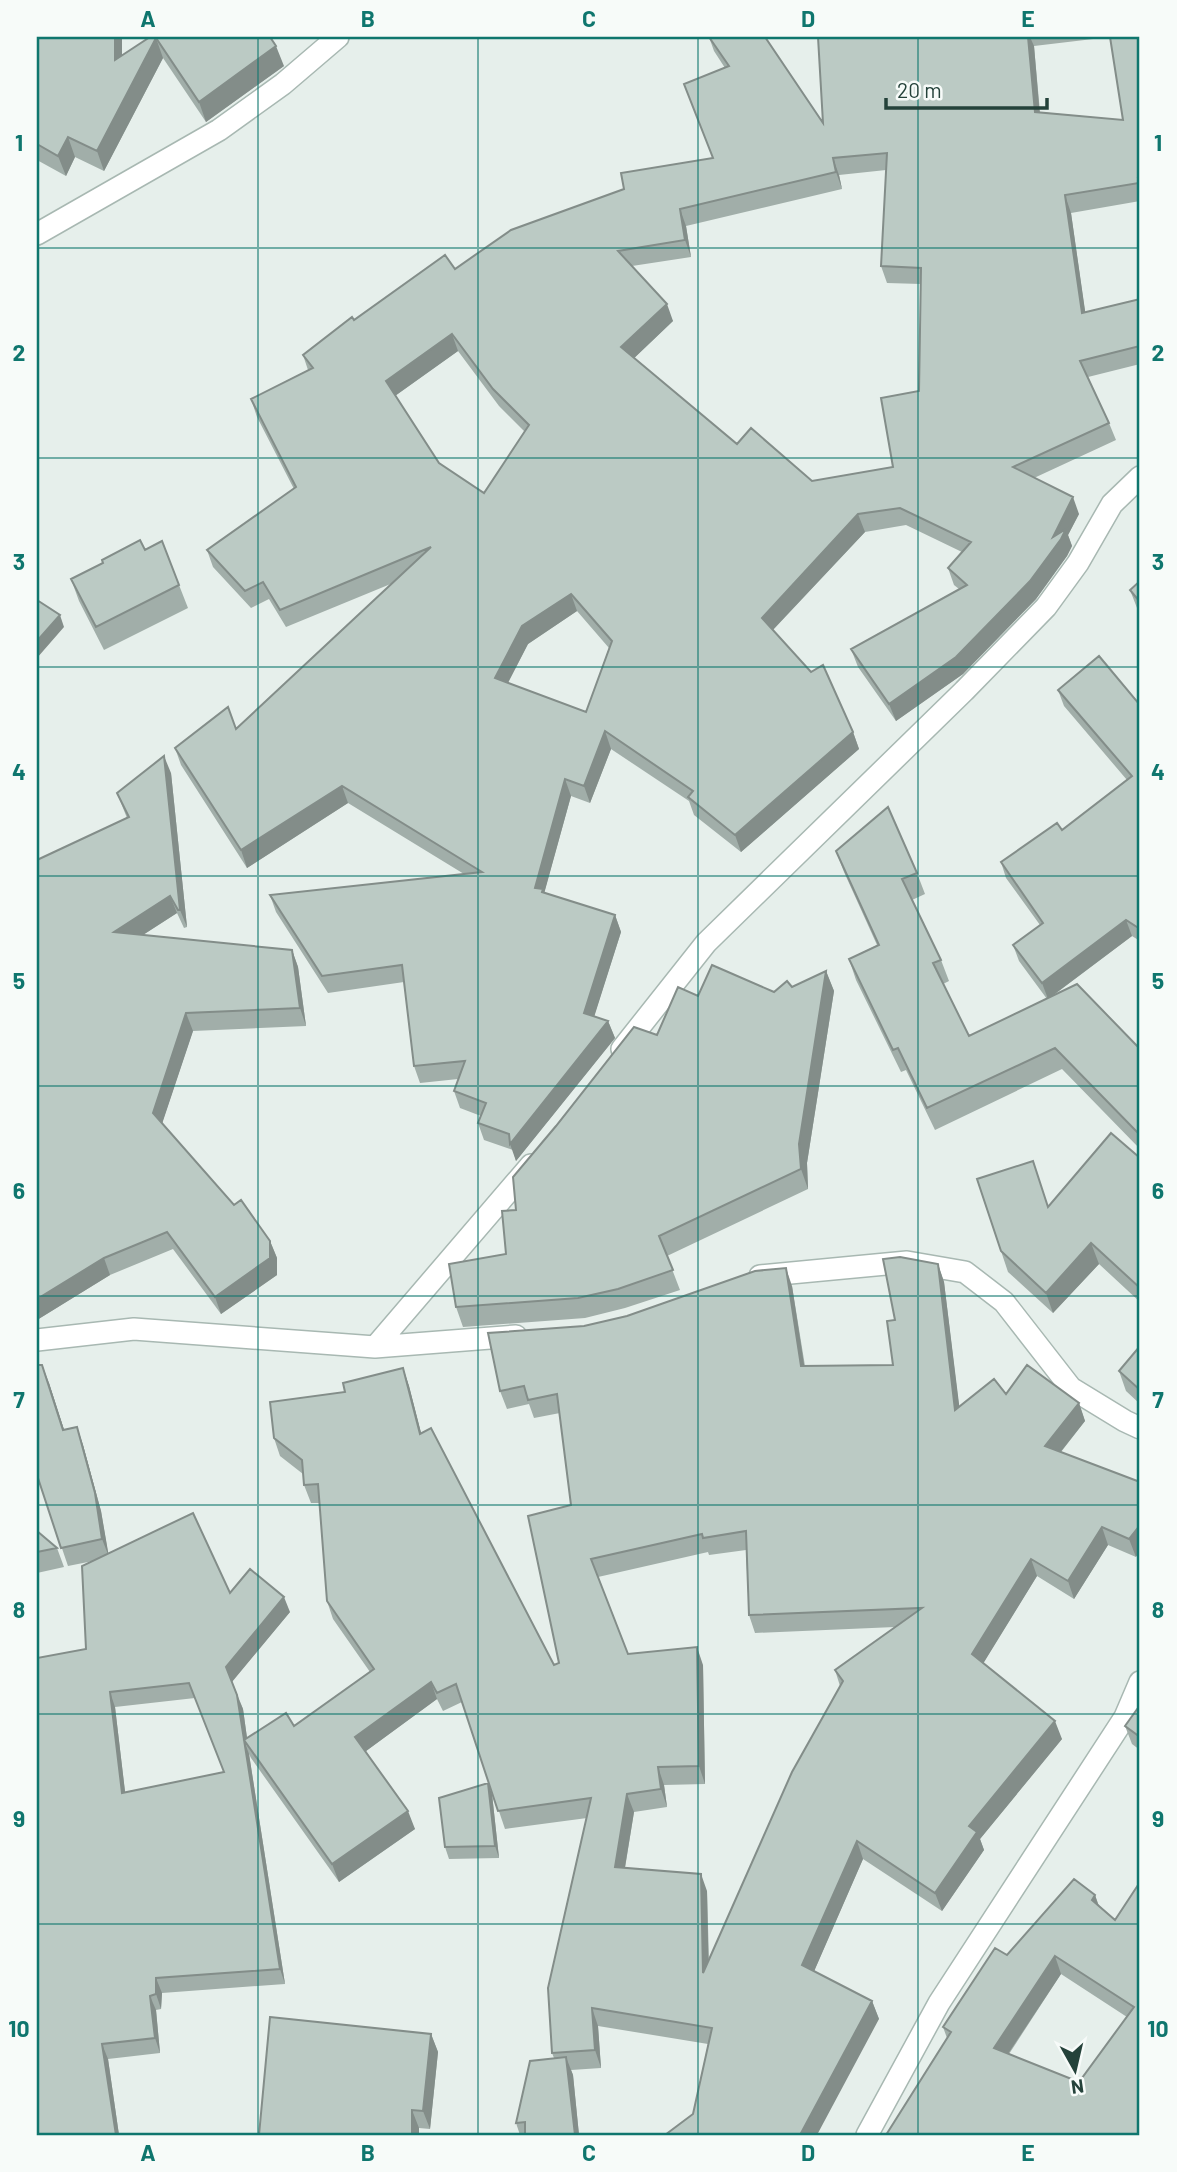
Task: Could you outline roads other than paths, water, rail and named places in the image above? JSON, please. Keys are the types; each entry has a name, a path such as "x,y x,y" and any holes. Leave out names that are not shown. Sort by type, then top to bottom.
{"street":[{"path":"37,234 219,130 283,84 338,37"},
{"path":"612,1062 706,943 964,691 1046,607 1078,563 1112,504 1140,477"},
{"path":"375,1347 545,1149"},
{"path":"746,1280 759,1276 907,1262 965,1272 1004,1302 1071,1388 1140,1428"},
{"path":"37,1340 134,1329 375,1347 534,1335"},
{"path":"867,2135 939,2003 1125,1717 1140,1682"}]}
